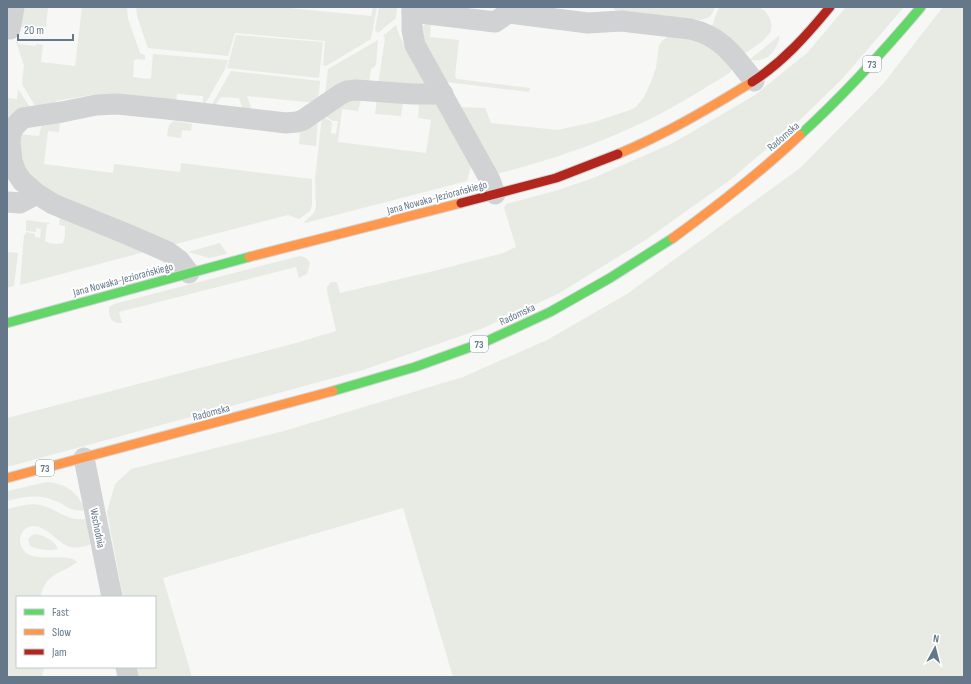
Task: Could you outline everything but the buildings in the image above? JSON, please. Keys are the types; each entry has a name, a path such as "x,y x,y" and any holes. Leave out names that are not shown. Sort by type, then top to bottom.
{"main road":[{"name":"Jana Nowaka-Jeziorańskiego","path":"7,323 189,273 568,174 628,150 684,123 754,81 787,55 809,33 830,7"},
{"name":"Radomska","path":"7,478 364,383 417,367 486,342 569,302 626,269 691,227 758,173 803,135 839,100 900,33 921,7"}],"street":[{"path":"10,29 14,7"},
{"path":"495,194 490,180 415,45 412,30 412,10 495,22 508,13 588,23 621,21 696,30 707,33 720,41 754,81"},
{"path":"189,273 179,260 168,252 53,204 37,194 22,181 16,172 10,149 11,133 14,126 23,118 96,105 117,104 286,123 303,120 347,91 356,90 412,94 443,94"},
{"path":"7,202 20,203 37,194"},
{"name":"Wschodnia","path":"84,458 112,596"}],"shaded area":[{"path":"749,6 761,8 767,14 771,22 771,30 760,43 742,55 725,35 717,28 712,26 719,7"},
{"path":"23,7 48,7 46,27 36,27 36,29 20,27"},
{"path":"82,7 127,7 128,19 140,53 145,55 145,60 134,60 133,77 151,78 153,54 228,60 225,69 204,106 203,96 177,94 176,104 96,94 56,101 53,104 35,106 22,84 24,65 16,42 18,42 18,44 36,46 36,44 43,45 41,62 75,66"},
{"path":"136,7 279,7 371,16 373,7 377,7 371,39 326,66 323,65 325,41 235,33 228,56 148,48 137,16"},
{"path":"379,7 397,7 396,18 378,33 375,30"},
{"path":"613,7 715,7 710,16 700,20 615,10"},
{"path":"846,7 904,7 842,79 798,122 730,180 647,239 558,294 481,329 363,370 7,467 7,418 296,343 336,331 327,291 327,287 331,282 337,282 340,293 438,270 503,253 516,247 504,208 506,204 558,190 593,178 673,143 755,95 807,53"},
{"path":"943,7 964,7 964,677 453,677 403,508 163,578 192,677 138,677 136,668 156,668 156,596 123,596 107,512 115,484 131,469 284,431 463,377 547,340 627,294 800,168 883,84"},
{"path":"431,21 430,37 459,40 455,76 457,79 530,88 529,92 446,82 422,41 421,28 427,22"},
{"path":"396,25 400,37 424,84 378,85 385,38 383,36"},
{"path":"236,35 323,42 319,78 227,68"},
{"path":"780,35 774,51 770,55 761,60 749,60"},
{"path":"668,36 701,39 731,66 731,72 672,107 618,134 567,153 496,174 462,112 462,107 485,108 491,123 558,130 594,122 630,110 636,107 644,97 656,68 659,45"},
{"path":"378,40 376,65 371,69 369,85 325,93 328,69"},
{"path":"231,71 320,81 318,101 316,103 247,96 252,110 243,110 239,98 221,97 214,107 211,106"},
{"path":"18,89 30,107 7,124 7,98 17,99"},
{"path":"362,96 358,111 342,109 338,142 426,153 431,120 418,118 419,103 437,104 471,166 467,181 305,223 304,222 314,213 316,207 315,178 322,116 332,122 331,133 336,134 338,121 333,121 323,115 328,108"},
{"path":"377,97 403,103 401,116 375,114"},
{"path":"318,117 316,146 299,144 300,130"},
{"path":"43,120 60,121 59,132 48,131 44,164 113,173 114,164 180,172 181,163 312,179 312,205 310,211 299,219 288,215 172,245 40,190 21,165 17,134 39,136"},
{"path":"174,121 192,124 191,131 182,130 181,138 167,136 169,125"},
{"path":"60,217 148,251 20,285 24,235 26,232 35,234 35,237 40,238 41,229 36,228 36,232 26,231 26,220 50,223 47,224 45,241 58,244 63,243 65,236 65,226 59,225"},
{"path":"220,243 227,254 209,258 188,252"},
{"path":"7,252 18,253 14,286 7,288"},
{"path":"300,256 306,258 310,263 307,274 299,278 296,267 119,312 122,323 113,321 109,313 109,307 114,304"},
{"path":"47,482 60,484 70,490 79,499 85,510 80,511 72,509 47,498 41,497 24,497 7,501 7,491"},
{"path":"25,505 42,505 74,519 87,519 92,544 73,548 64,544 47,531 35,526 29,527 23,531 21,536 21,546 25,552 31,556 64,557 77,562 54,575 46,583 41,596 16,596 16,668 44,668 42,677 7,677 7,509"},
{"path":"37,534 52,541 58,549 44,550 30,546 28,539 32,535"}],"traffic: fast":[{"path":"800,135 863,73 921,7"},
{"path":"333,391 415,367 487,341 550,312 610,278 673,238"},
{"path":"7,323 249,257"}],"traffic: slow":[{"path":"618,154 686,121 752,82"},
{"path":"673,238 738,189 800,135"},
{"path":"249,257 461,203"},
{"path":"7,478 333,391"}],"traffic: jam":[{"path":"752,82 774,66 794,48 830,7"},
{"path":"461,203 556,178 618,154"}]}
